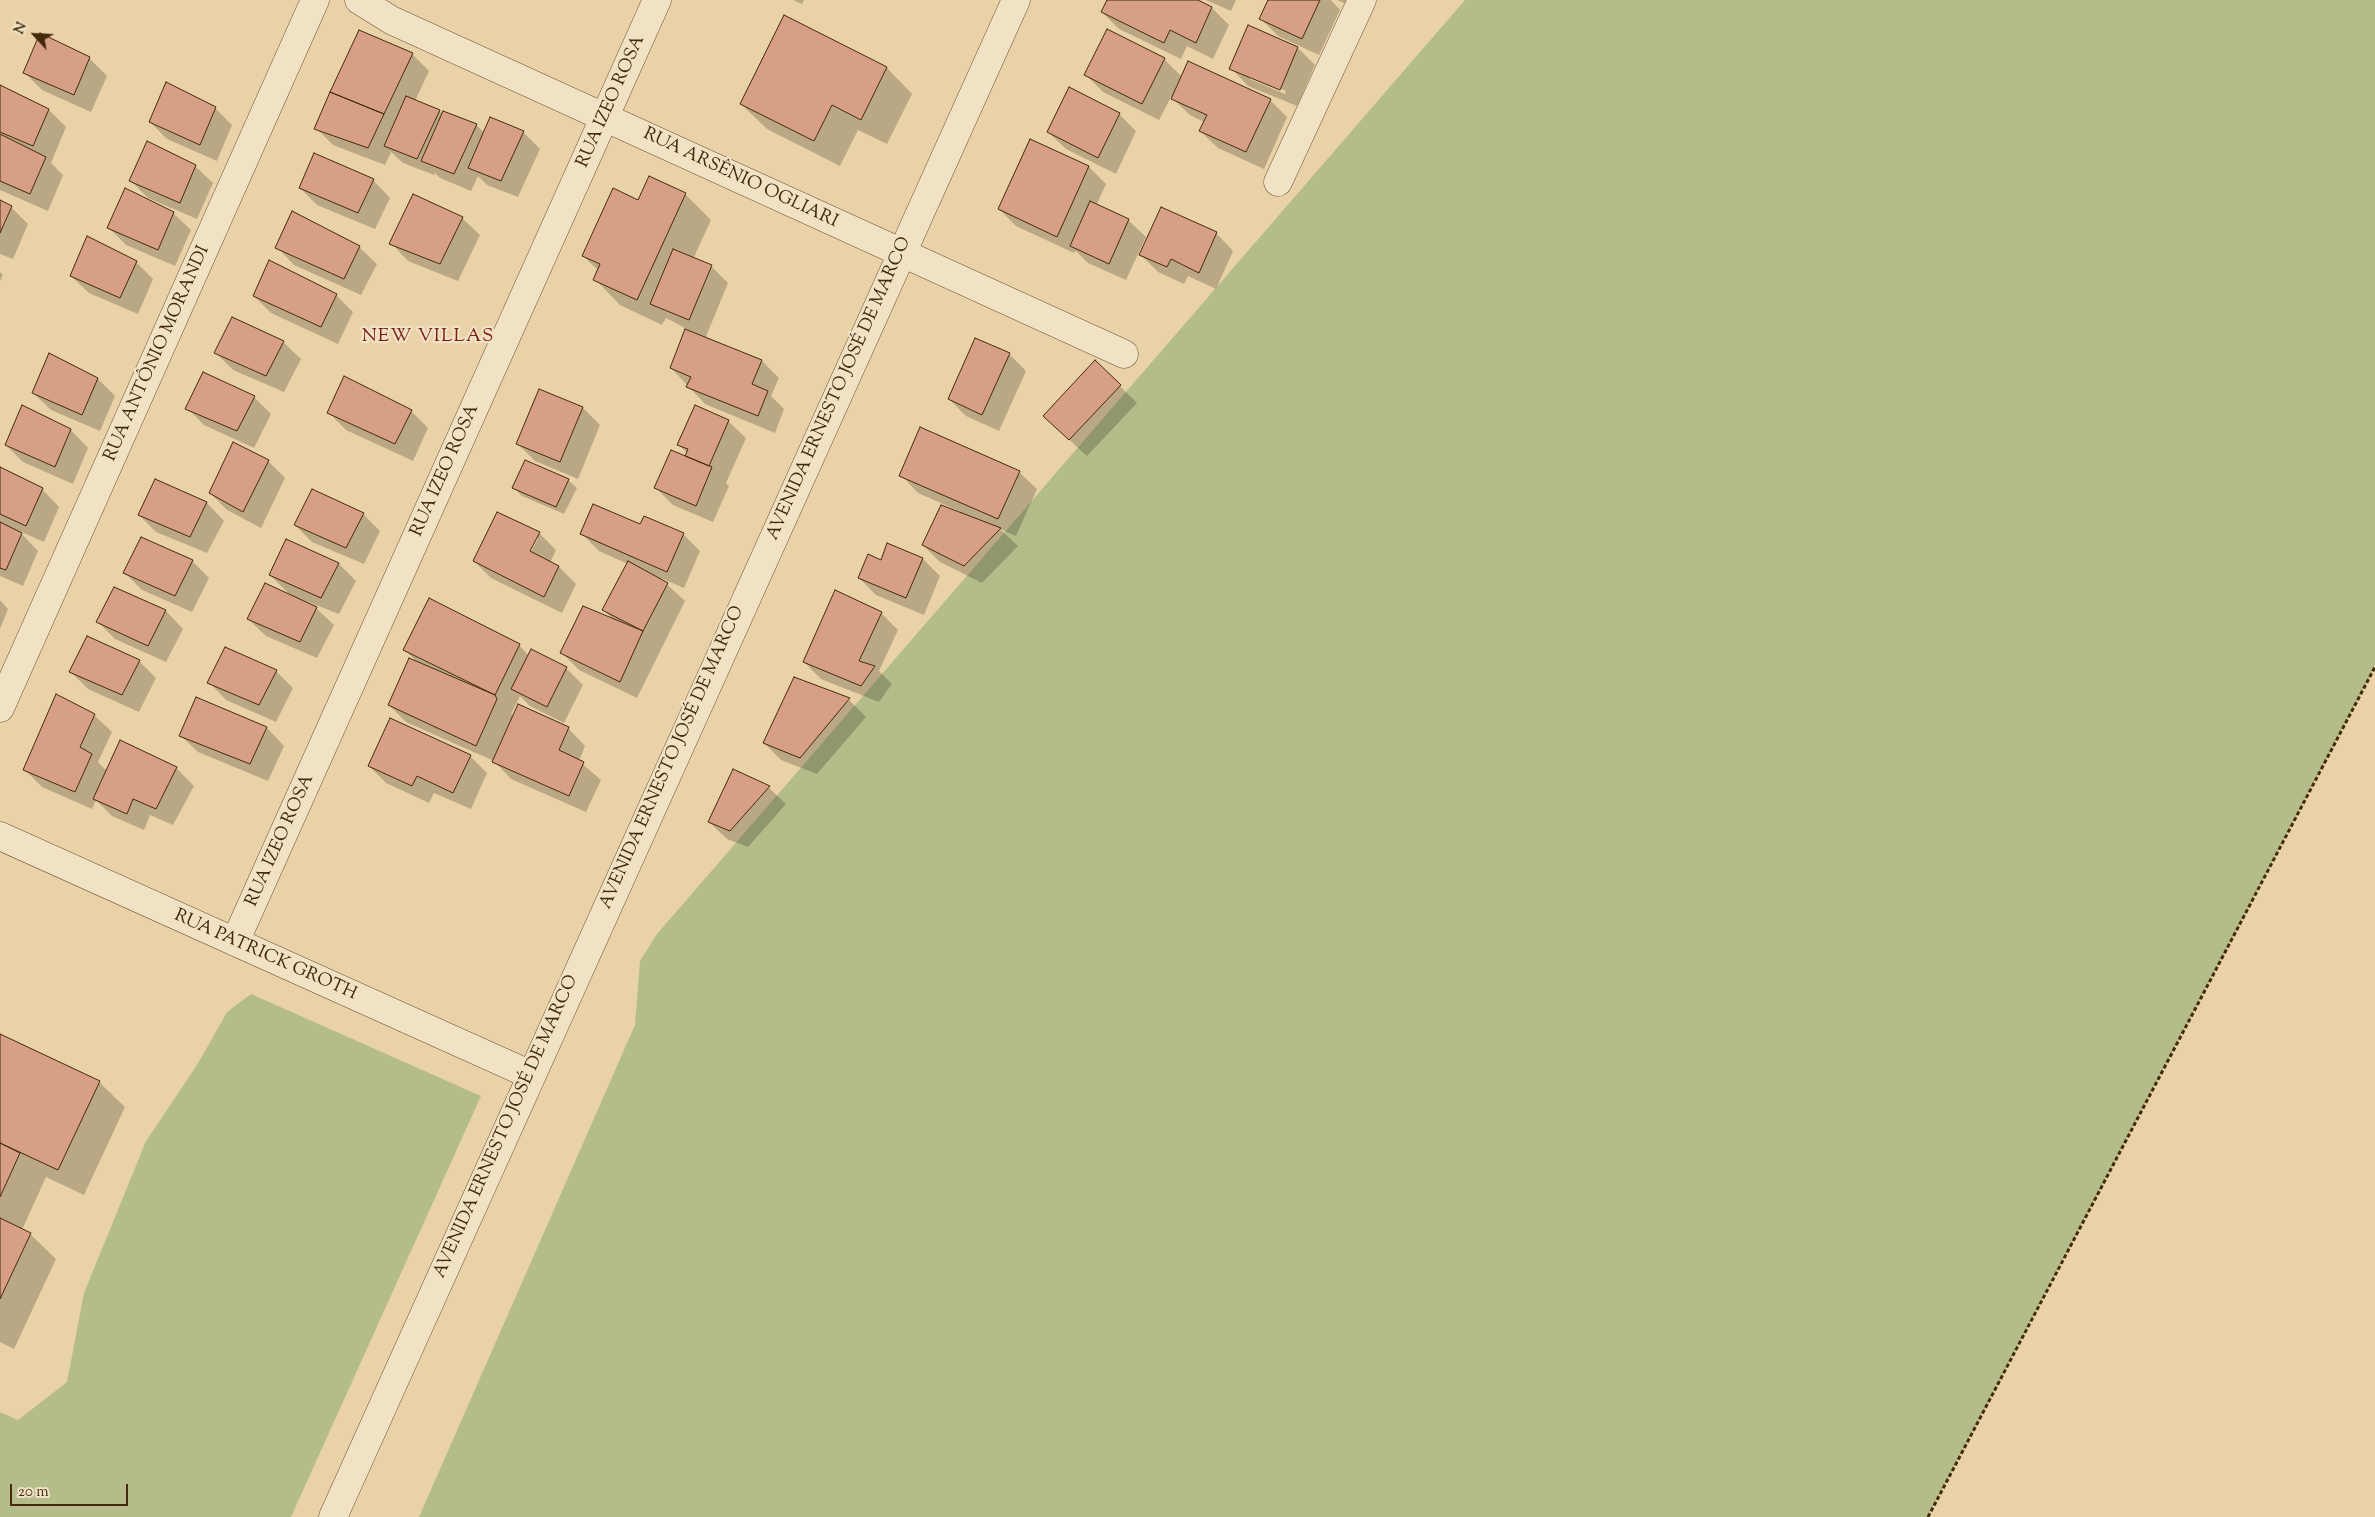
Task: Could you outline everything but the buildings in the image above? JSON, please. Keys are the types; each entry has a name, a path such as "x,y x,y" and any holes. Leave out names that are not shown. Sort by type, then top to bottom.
{"street":[{"name":"RUA ANTÔNIO MORANDI","path":"0,708 315,0"},
{"name":"RUA ARSÊNIO OGLIARI","path":"358,0 391,20 1124,354"},
{"name":"RUA IZEO ROSA","path":"235,942 658,0"},
{"name":"AVENIDA ERNESTO JOSÉ DE MARCO","path":"333,1517 1016,0"},
{"path":"1278,182 1362,0"},
{"name":"RUA PATRICK GROTH","path":"0,836 531,1075"}],"path":[{"path":"1928,1517 2375,667"}],"green space":[{"path":"1465,0 2375,0 2375,667 1928,1517 419,1517 635,1025 640,961 657,934"},
{"path":"251,994 481,1096 291,1517 0,1517 0,1412 18,1420 67,1382 84,1293 146,1141 197,1065 227,1012"}],"district":[{"name":"NEW VILLAS","path":"428,338"}]}
